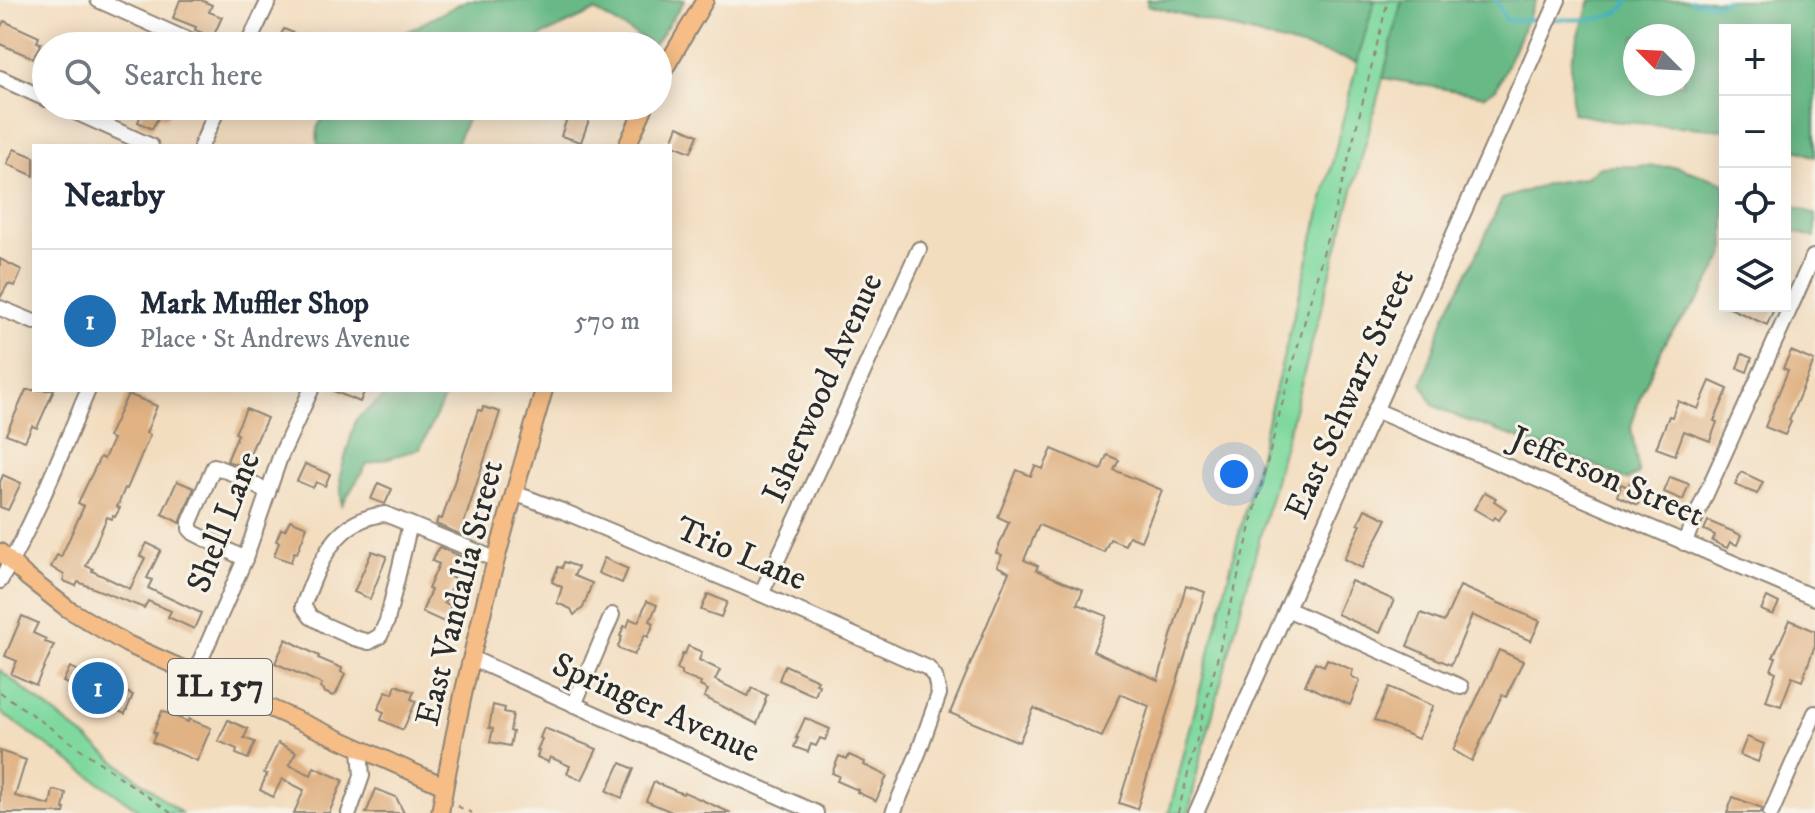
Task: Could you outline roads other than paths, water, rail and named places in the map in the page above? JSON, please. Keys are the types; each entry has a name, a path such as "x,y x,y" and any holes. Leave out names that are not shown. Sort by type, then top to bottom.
{"main road":[{"path":"672,56 705,0"},
{"path":"628,144 639,120"},
{"name":"East Vandalia Street","path":"440,813 471,658 495,559 543,392"},
{"name":"IL 157","path":"6,557 68,609 127,644 444,786"}],"street":[{"path":"98,0 170,32"},
{"path":"254,32 269,0"},
{"name":"East Schwarz Street","path":"1196,813 1555,5"},
{"path":"0,78 32,93"},
{"path":"93,120 147,144"},
{"path":"202,144 213,120"},
{"name":"Isherwood Avenue","path":"761,594 919,249"},
{"path":"1684,543 1813,257"},
{"path":"0,308 32,321"},
{"path":"0,581 6,557 87,392"},
{"name":"Shell Lane","path":"194,675 245,559 280,457 310,392"},
{"name":"Jefferson Street","path":"1375,410 1815,598"},
{"path":"245,559 194,533 190,522 214,466 244,478 268,493"},
{"name":"Trio Lane","path":"514,493 761,594 928,668 937,682 939,694 893,813"},
{"path":"410,524 387,621 380,636 369,642 354,638 311,617 303,606 319,563 334,541 354,522 369,515 385,514 410,524 495,559"},
{"path":"1287,609 1461,687"},
{"path":"574,705 612,615"},
{"name":"Springer Avenue","path":"471,658 816,813"},
{"path":"1771,813 1815,713"},
{"path":"349,813 362,776 360,749"}],"waterway":[{"path":"1496,0 1506,20 1543,20"},
{"path":"1552,19 1606,17 1615,14 1630,0"},
{"path":"1691,0 1715,4 1726,0"}],"place":[{"name":"Mark Muffler Shop","path":"98,688"}]}
